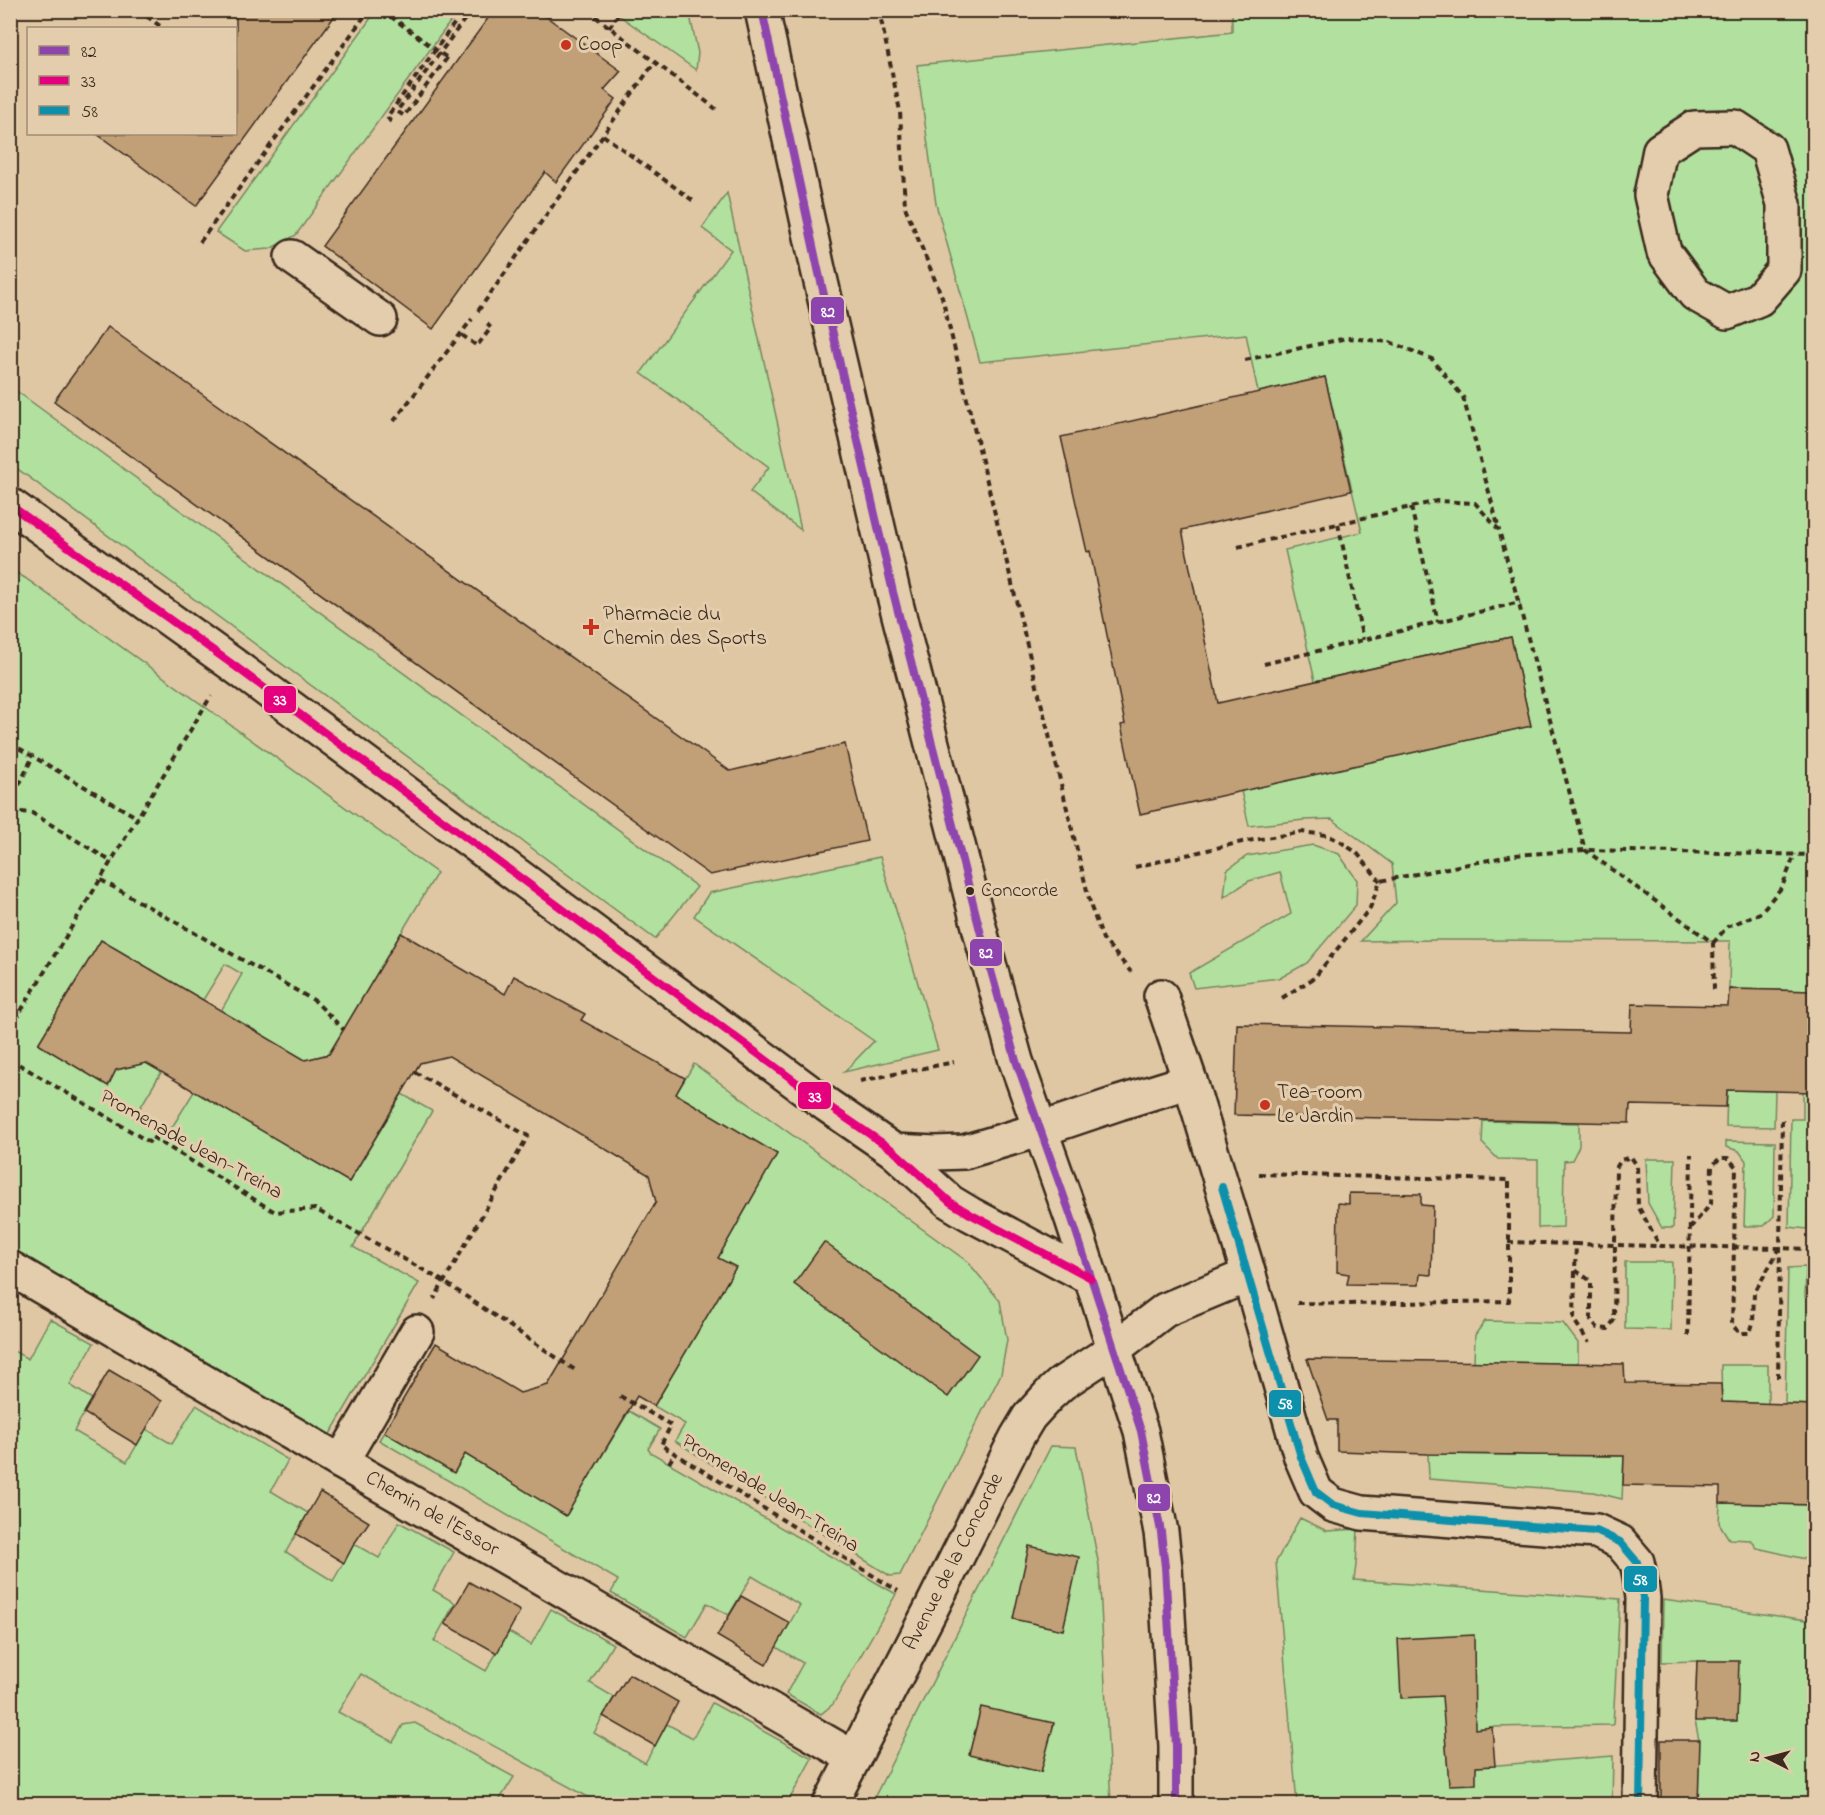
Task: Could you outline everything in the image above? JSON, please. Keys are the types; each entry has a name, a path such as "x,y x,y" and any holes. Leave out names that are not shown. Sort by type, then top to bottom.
{"street":[{"path":"762,10 818,269 893,592 1008,1033 1140,1425 1161,1532 1171,1640 1176,1804"},
{"path":"1735,127 1768,149 1784,204 1784,270 1759,299 1727,312 1695,294 1664,252 1651,195 1660,150 1694,128 1735,127"},
{"path":"292,257 380,319"},
{"path":"10,505 232,664 827,1106 894,1151 950,1202 1091,1278"},
{"path":"1161,996 1190,1081 1249,1275 1301,1457 1316,1492 1333,1505 1362,1513 1596,1531 1620,1542 1636,1562 1643,1598 1640,1804"},
{"path":"894,1151 936,1154 964,1152 1190,1081"},
{"name":"Chemin de l'Essor","path":"10,1268 854,1758"},
{"name":"Avenue de la Concorde","path":"830,1804 1029,1417 1061,1384 1114,1349 1165,1310 1249,1275"},
{"path":"341,1462 417,1332"}],"path":[{"path":"138,10 162,27"},
{"path":"200,242 369,10"},
{"path":"382,10 436,50 447,58 404,116 397,111 470,12"},
{"path":"391,122 387,117 464,10"},
{"path":"587,10 716,109"},
{"path":"609,28 621,10"},
{"path":"879,10 900,111 905,207 942,297 1091,907 1103,939 1129,970 1161,996"},
{"path":"478,311 654,63"},
{"path":"603,135 695,202"},
{"path":"394,422 472,319"},
{"path":"461,334 477,346 491,328 487,324"},
{"path":"1245,360 1347,338 1390,342 1432,359 1463,397 1585,850 1713,943"},
{"path":"1238,547 1437,501 1475,503 1499,530"},
{"path":"1411,507 1438,622"},
{"path":"1338,524 1362,640"},
{"path":"1264,664 1520,602"},
{"path":"11,1028 212,696"},
{"path":"10,743 138,818"},
{"path":"10,804 33,756"},
{"path":"10,811 32,813 112,862"},
{"path":"1135,867 1242,842 1302,832 1327,835 1341,842 1357,853 1380,881"},
{"path":"1380,881 1515,855 1585,850 1815,855"},
{"path":"1714,990 1713,943 1727,927 1760,913 1782,887 1795,854"},
{"path":"101,879 315,1001 344,1030"},
{"path":"1282,998 1314,978 1370,908 1380,881"},
{"name":"Promenade Jean-Treina","path":"10,1059 149,1142 152,1137 275,1212 315,1209 443,1281 574,1370"},
{"path":"853,1083 954,1062"},
{"path":"415,1072 528,1136 443,1281 417,1332"},
{"path":"1778,1378 1782,1118"},
{"path":"1688,1336 1692,1154"},
{"path":"1575,1270 1591,1281 1591,1320 1598,1328 1608,1329 1614,1320 1616,1168 1621,1160 1631,1157 1638,1167 1638,1206 1660,1246"},
{"path":"1690,1228 1711,1204 1712,1166 1720,1158 1728,1158 1736,1167 1732,1325 1740,1333 1749,1334 1754,1323 1754,1293 1780,1248"},
{"path":"1253,1174 1509,1180 1509,1301 1347,1304 1283,1302 1258,1309"},
{"path":"1509,1242 1808,1249"},
{"path":"1576,1244 1574,1320 1589,1343"},
{"name":"Promenade Jean-Treina","path":"620,1396 671,1425 661,1445 901,1593"},
{"path":"669,1463 675,1453"}],"green space":[{"path":"376,11 458,11 296,235 270,249 245,251 216,232"},
{"path":"613,11 689,11 698,53 696,70"},
{"path":"1232,11 1814,11 1814,991 1729,989 1730,941 1361,941 1396,903 1392,864 1332,819 1249,826 1241,791 1531,726 1511,637 1315,681 1285,550 1362,532 1325,377 1258,392 1246,334 980,362 936,204 917,65 1232,32"},
{"path":"727,193 801,530 750,492 769,467 641,373 731,250 702,228"},
{"path":"11,387 697,887 655,939 11,464"},
{"path":"10,569 437,873 329,1054 305,1060 221,1011 242,974 225,964 203,1000 101,940 38,1044 108,1086 116,1070 146,1063 162,1071 134,1118 166,1137 195,1090 349,1182 402,1094 432,1111 353,1247 419,1283 329,1436 11,1251"},
{"path":"1313,845 1339,854 1357,880 1356,905 1307,963 1280,978 1194,988 1189,973 1291,914 1280,872 1249,881 1224,897 1227,870 1247,856"},
{"path":"880,857 938,1050 844,1072 874,1041 694,916 709,893"},
{"path":"694,1064 968,1262 1000,1301 1007,1340 1001,1374 900,1575 890,1576 675,1441 685,1424 654,1406 735,1267 718,1258 777,1154 676,1094"},
{"path":"1727,1090 1775,1091 1774,1127 1726,1126"},
{"path":"1803,1091 1814,1092 1814,1199 1808,1200 1807,1229 1789,1227 1791,1119 1803,1119"},
{"path":"1483,1121 1579,1123 1579,1146 1572,1160 1564,1161 1563,1227 1538,1228 1538,1160 1498,1159 1482,1143"},
{"path":"1726,1141 1775,1142 1774,1216 1764,1226 1744,1226 1746,1161 1739,1151 1726,1147"},
{"path":"1646,1159 1675,1159 1673,1228 1662,1228 1648,1203"},
{"path":"1625,1262 1672,1262 1671,1330 1625,1329"},
{"path":"1806,1267 1805,1297 1814,1298 1814,1405 1785,1404 1788,1268"},
{"path":"50,1319 94,1343 70,1385 92,1399 74,1431 127,1462 146,1429 172,1444 196,1405 288,1460 271,1491 308,1513 286,1552 333,1581 354,1544 379,1558 399,1522 454,1552 433,1590 455,1603 434,1641 486,1671 509,1632 531,1645 551,1609 613,1644 590,1683 614,1697 594,1733 645,1763 667,1724 693,1738 712,1703 812,1758 787,1804 601,1804 361,1674 338,1712 393,1742 403,1725 415,1723 514,1777 500,1799 508,1804 11,1804 10,1349 28,1359"},
{"path":"1485,1321 1563,1323 1578,1343 1578,1363 1474,1362 1475,1335"},
{"path":"1721,1365 1768,1365 1768,1404 1722,1402"},
{"path":"629,1411 660,1429 648,1449 650,1452 896,1594 833,1704 821,1714 786,1694 803,1663 776,1647 800,1605 752,1576 729,1615 707,1603 687,1637 611,1593 618,1580 379,1440 384,1432 454,1472 465,1454 566,1515"},
{"path":"1051,1446 1076,1447 1099,1566 1111,1804 871,1804"},
{"path":"1428,1454 1624,1456 1622,1499 1593,1492 1429,1479"},
{"path":"1720,1503 1814,1505 1814,1561 1757,1548 1751,1540 1729,1539 1719,1523"},
{"path":"1300,1518 1327,1531 1358,1529 1354,1580 1620,1599 1613,1725 1492,1727 1445,1732 1448,1769 1613,1756 1612,1804 1297,1804 1276,1562"},
{"path":"1663,1600 1814,1621 1814,1804 1698,1804 1699,1740 1695,1721 1697,1661 1662,1662"}],"building":[{"path":"236,10 339,10 196,206 98,135 237,135"},
{"path":"494,10 537,10 621,71 604,90 616,99 556,182 545,172 433,329 322,246"},
{"path":"108,327 730,771 845,744 867,841 710,875 54,401"},
{"path":"1325,377 1351,491 1182,530 1218,703 1511,637 1531,726 1140,814 1121,725 1125,724 1090,551 1087,552 1061,437"},
{"path":"401,933 505,994 514,976 585,1014 581,1020 685,1078 676,1094 777,1154 718,1258 736,1267 654,1406 637,1396 566,1516 465,1454 454,1473 384,1432 436,1343 520,1393 548,1385 656,1202 649,1175 449,1056 420,1063 349,1182 146,1063 116,1070 108,1086 38,1044 101,940 305,1060 329,1054"},
{"path":"1729,989 1815,991 1815,1092 1727,1090 1726,1107 1630,1105 1629,1123 1234,1115 1237,1024 1631,1032 1632,1004 1728,1006"},
{"path":"1349,1193 1421,1194 1421,1205 1433,1206 1431,1275 1420,1274 1419,1285 1347,1284 1349,1274 1337,1272 1338,1203 1349,1204"},
{"path":"824,1242 978,1355 948,1397 794,1284"},
{"path":"1307,1359 1624,1364 1625,1383 1721,1384 1722,1402 1815,1405 1815,1505 1720,1503 1720,1487 1623,1485 1624,1456 1337,1451 1337,1420 1328,1420"},
{"path":"109,1370 162,1401 137,1445 84,1413"},
{"path":"320,1492 369,1522 344,1563 296,1534"},
{"path":"1029,1546 1079,1557 1063,1630 1013,1619"},
{"path":"469,1582 520,1611 497,1653 445,1624"},
{"path":"741,1596 790,1623 766,1665 717,1636"},
{"path":"1474,1635 1475,1729 1492,1727 1495,1766 1476,1767 1476,1784 1449,1785 1442,1696 1401,1698 1398,1639"},
{"path":"1697,1661 1739,1661 1737,1721 1695,1721"},
{"path":"629,1674 678,1702 655,1746 603,1716"},
{"path":"981,1707 1054,1723 1041,1772 969,1755"},
{"path":"1661,1740 1700,1740 1698,1804 1661,1804"}],"transit line":[{"name":"82","path":"762,10 818,269 893,592 983,942 1016,1061 1072,1219 1141,1431 1161,1532 1165,1567 1176,1746 1176,1804"},
{"name":"33","path":"10,505 232,664 827,1105 894,1151 950,1202 1091,1278"},
{"name":"58","path":"1222,1187 1301,1457 1316,1492 1333,1505 1362,1513 1596,1531 1620,1542 1637,1562 1643,1598 1640,1804"}],"place":[{"name":"Coop","path":"566,45"},
{"name":"Pharmacie du Chemin des Sports","path":"591,627"},
{"name":"Concorde","path":"970,891"},
{"name":"Tea-room Le Jardin","path":"1265,1105"}]}
